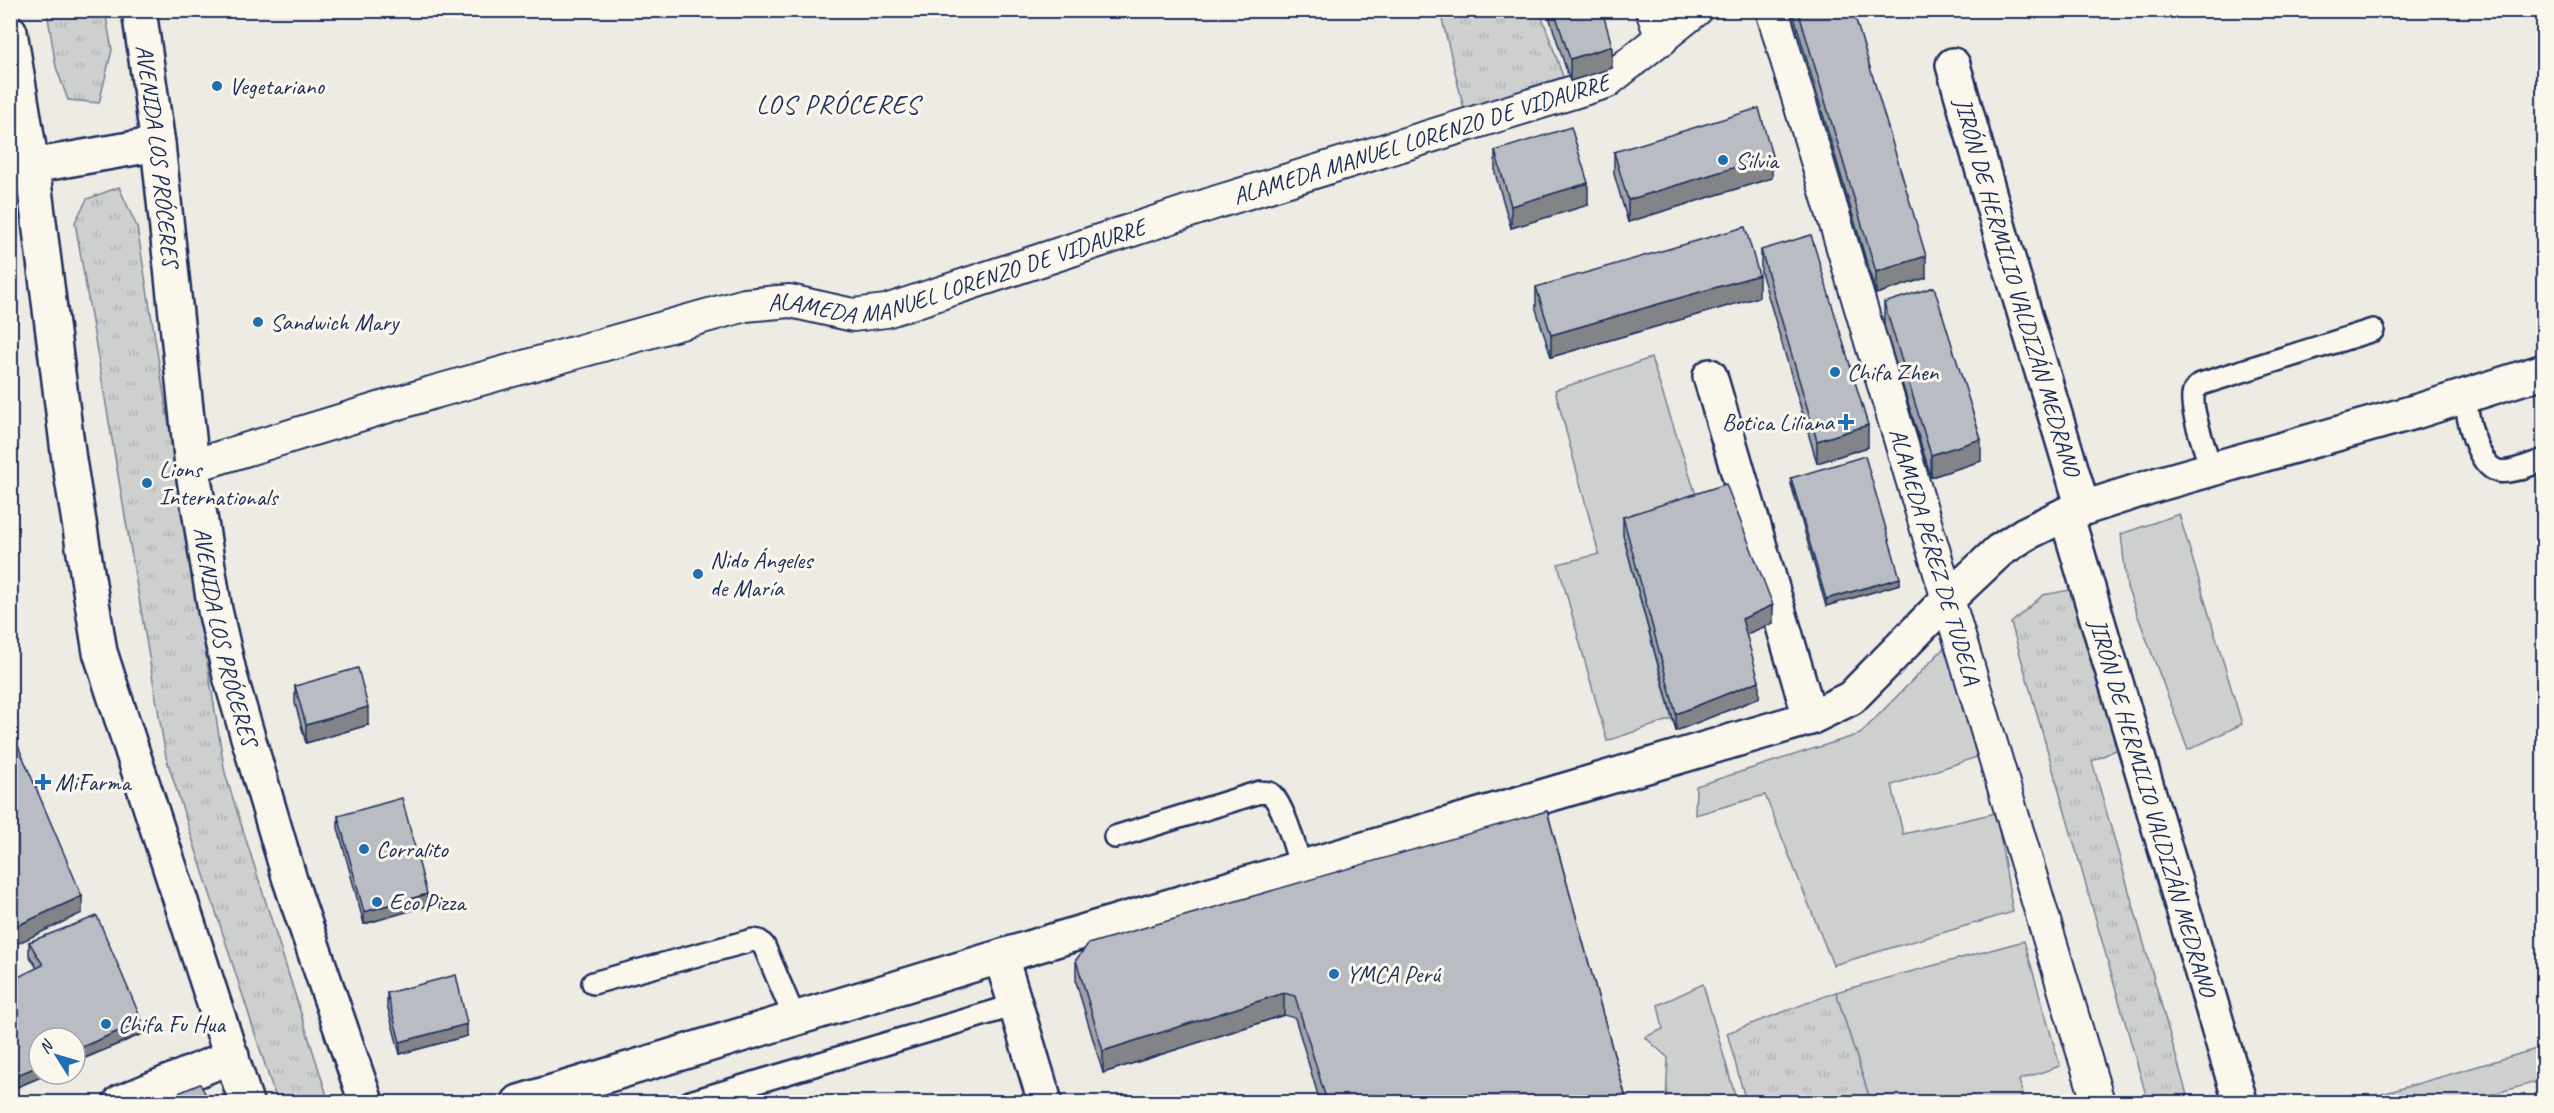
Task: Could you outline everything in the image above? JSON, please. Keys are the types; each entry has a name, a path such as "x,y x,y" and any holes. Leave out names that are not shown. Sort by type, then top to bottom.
{"street":[{"name":"AVENIDA LOS PRÓCERES","path":"139,10 158,144 192,466 215,610 230,676 290,880 366,1102"},
{"name":"ALAMEDA MANUEL LORENZO DE VIDAURRE","path":"192,466 431,393 699,316 745,305 790,301 853,315 886,311 1217,202 1606,82 1657,25 1696,10"},
{"name":"ALAMEDA PÉREZ DE TUDELA","path":"1772,10 2098,1102"},
{"path":"10,32 24,160 100,652 246,1102"},
{"name":"JIRÓN DE HERMILIO VALDIZÁN MEDRANO","path":"1953,65 2240,1101"},
{"path":"24,160 158,144"},
{"path":"519,1102 1810,718 1851,698 1947,600 1999,551 2025,534 2075,511 2544,371"},
{"path":"1710,376 1810,718"},
{"path":"1001,957 1045,1102"},
{"path":"121,1102 232,1056"}],"lane":[{"path":"2211,470 2196,413 2193,395 2196,388 2201,384 2373,330"},
{"path":"2465,396 2475,440 2484,461 2490,467 2506,471 2544,460"},
{"path":"1115,837 1260,792 1270,793 1275,798 1288,828 1301,868"},
{"path":"592,984 753,940 759,941 764,946 795,1019"},
{"path":"690,1102 1016,1005"}],"green space":[{"path":"47,11 105,11 112,50 99,103 68,100 56,67"},
{"path":"1440,11 1540,11 1566,85 1465,113"},
{"path":"119,187 137,227 225,773 329,1102 277,1102 166,757 75,222 87,199"},
{"path":"1651,358 1701,510 1623,535 1672,719 1607,741 1558,564 1599,554 1555,390"},
{"path":"2179,514 2242,724 2188,750 2127,587 2121,534"},
{"path":"2070,590 2118,749 2092,761 2189,1102 2148,1102 2011,623 2043,595"},
{"path":"1948,644 1980,756 1892,785 1903,834 1996,813 2013,912 1833,965 1765,795 1695,815 1696,786 1860,734"},
{"path":"2024,941 2060,1066 2019,1080 2025,1102 1871,1102 1836,992"},
{"path":"1703,984 1737,1102 1666,1102 1668,1058 1645,1037 1663,1029 1658,1005"},
{"path":"1836,992 1871,1102 1746,1102 1727,1033"},
{"path":"2543,1047 2543,1080 2465,1102 2355,1102"}],"building":[{"path":"1554,10 1602,10 1612,46 1570,59"},
{"path":"1798,10 1853,10 1926,256 1876,272"},
{"path":"1759,108 1772,156 1628,200 1614,152"},
{"path":"1571,127 1588,183 1511,206 1495,151"},
{"path":"1745,227 1759,275 1551,335 1536,287"},
{"path":"1811,235 1868,425 1817,441 1761,250"},
{"path":"1934,287 1981,439 1931,455 1884,303"},
{"path":"1865,456 1900,578 1826,599 1791,478"},
{"path":"1726,484 1773,605 1742,619 1759,681 1676,714 1623,517"},
{"path":"358,668 368,707 306,725 295,686"},
{"path":"10,727 82,896 10,929"},
{"path":"402,798 427,894 364,912 338,816"},
{"name":"YMCA Perú","path":"1547,811 1627,1102 1327,1102 1295,996 1284,993 1103,1051 1076,960 1088,944"},
{"path":"97,916 142,1021 87,1045 87,1026 27,1026 27,1071 10,1078 10,981 43,965 29,942"},
{"path":"456,975 467,1024 400,1042 387,993"},
{"path":"200,1084 210,1102 157,1102"}],"place":[{"name":"Vegetariano","path":"217,86"},
{"name":"Silvia","path":"1723,160"},
{"name":"Sandwich Mary","path":"258,322"},
{"name":"Chifa Zhen","path":"1835,372"},
{"name":"Botica Liliana","path":"1846,422"},
{"name":"Lions Internationals","path":"147,483"},
{"name":"Nido Ángeles de María","path":"698,574"},
{"name":"MiFarma","path":"43,782"},
{"name":"Corralito","path":"364,849"},
{"name":"Eco Pizza","path":"377,902"},
{"name":"YMCA Perú","path":"1334,974"},
{"name":"Chifa Fu Hua","path":"106,1024"}],"district":[{"name":"LOS PRÓCERES","path":"838,104"}]}
